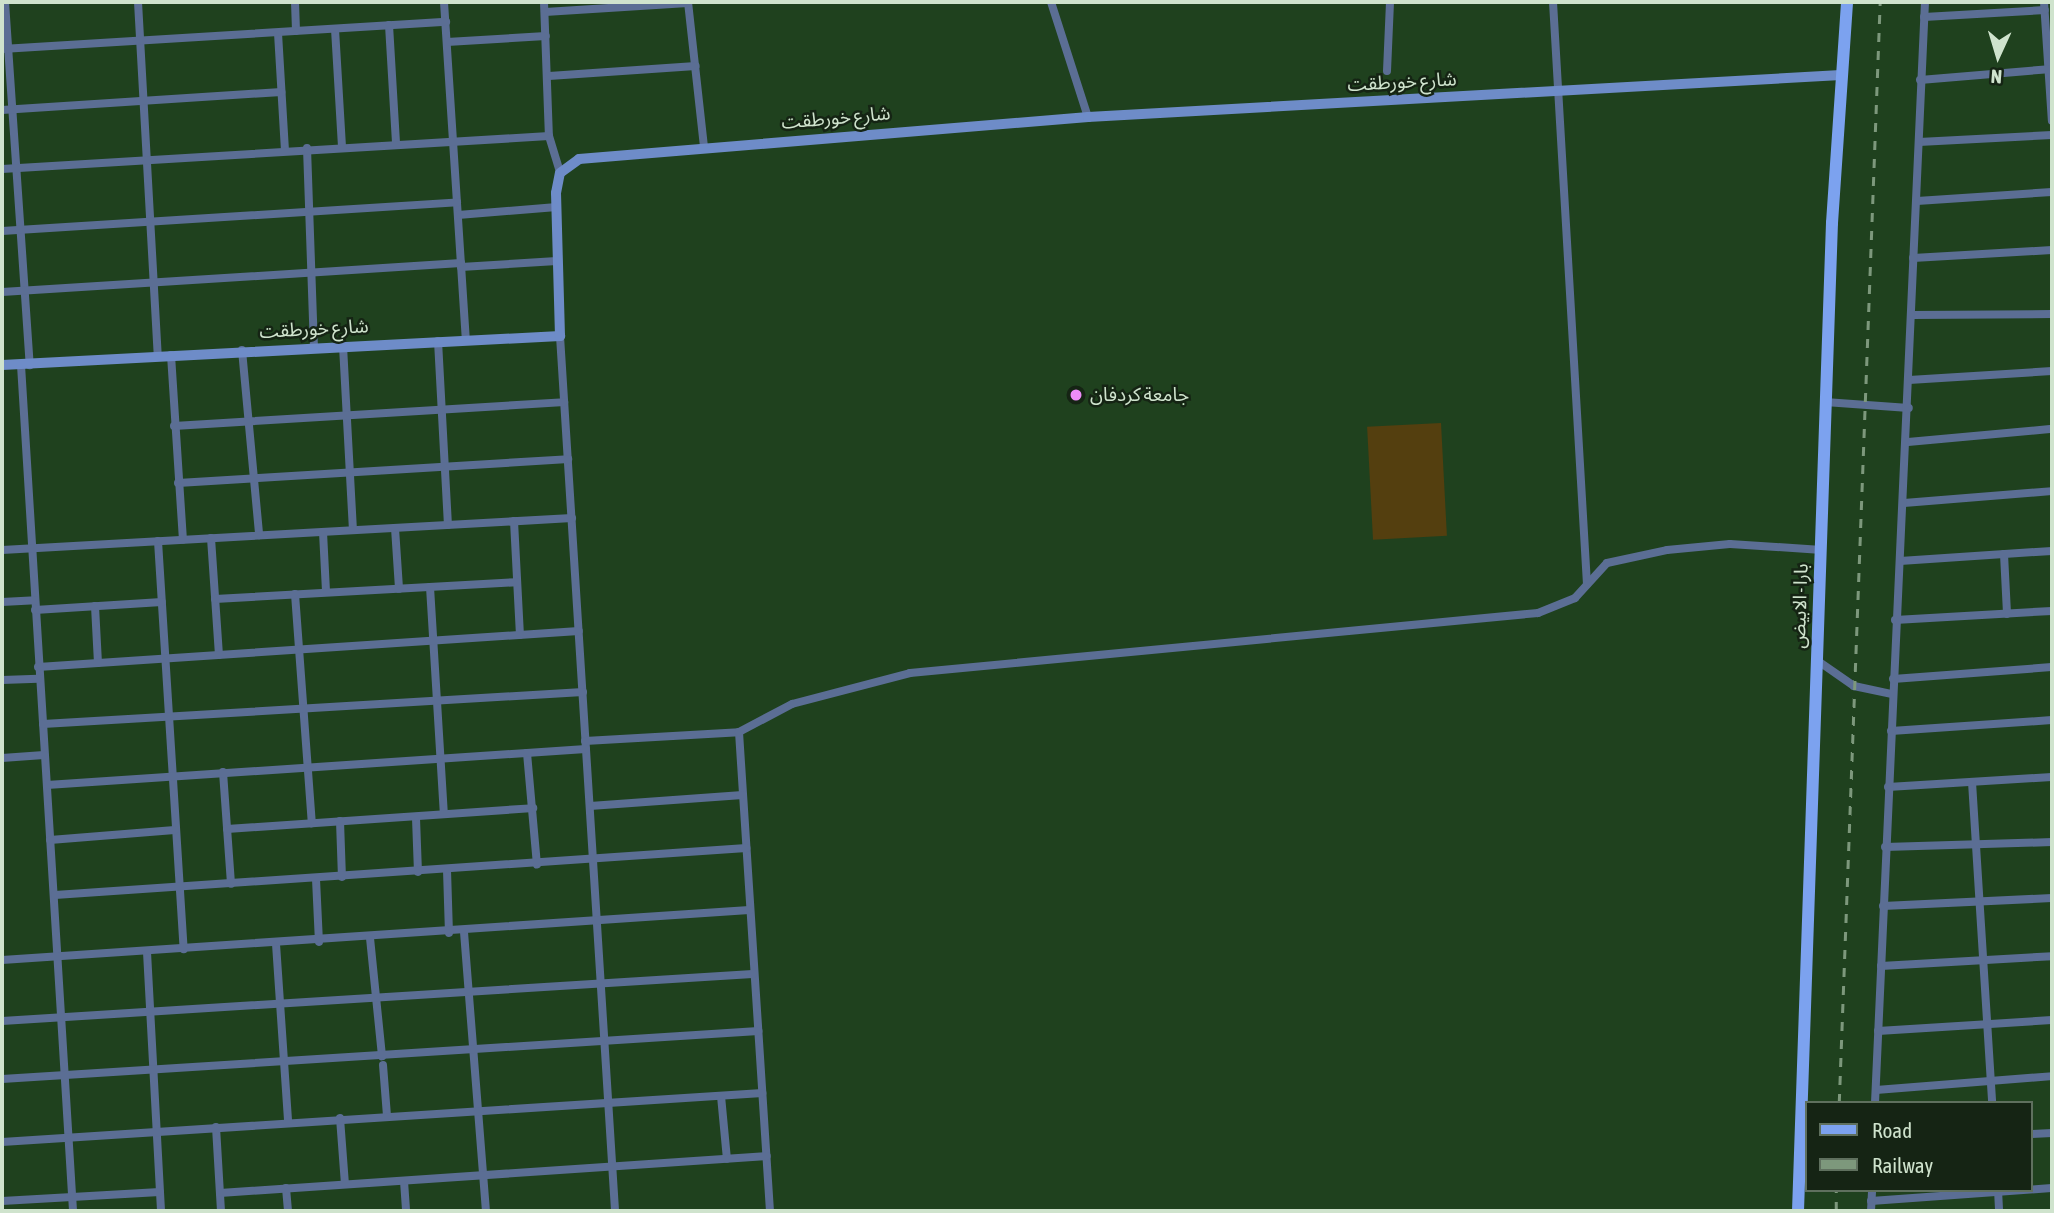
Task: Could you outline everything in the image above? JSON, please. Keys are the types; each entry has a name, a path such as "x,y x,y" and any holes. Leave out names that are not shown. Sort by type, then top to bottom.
{"main road":[{"name":"بارا - الابيض","path":"1798,1211 1825,402 1847,2"}],"street":[{"path":"5,2 5,49 23,229 25,365 38,679 55,895 73,1211"},
{"path":"138,2 158,356"},
{"path":"295,2 296,31"},
{"path":"444,2 466,340"},
{"path":"544,2 549,76 549,136 560,173 557,207 560,336 615,1211"},
{"path":"545,12 688,2 704,146"},
{"path":"1051,2 1088,117"},
{"path":"1387,71 1390,2"},
{"path":"1553,2 1587,584"},
{"path":"1875,1101 1895,620 1908,442 1920,79 1926,2"},
{"path":"1924,18 2045,6 2051,70 2052,121"},
{"path":"5,49 446,22"},
{"path":"389,26 396,142"},
{"path":"335,29 342,146"},
{"path":"278,33 285,150"},
{"path":"447,43 546,36"},
{"path":"549,76 696,66"},
{"path":"1920,79 2051,70"},
{"name":"شارع خورطقت","path":"560,173 579,159 704,146 1088,117 1841,75"},
{"path":"2,110 281,92"},
{"path":"1919,142 2052,135"},
{"path":"2,169 396,142 549,136"},
{"path":"307,148 314,346"},
{"path":"1917,201 2052,192"},
{"path":"2,231 457,202"},
{"path":"458,215 557,207"},
{"path":"1913,258 2052,250"},
{"path":"2,292 311,271 557,261"},
{"path":"1912,315 2052,314"},
{"name":"شارع خورطقت","path":"2,366 314,346 560,336"},
{"path":"438,341 448,525"},
{"path":"343,346 354,530"},
{"path":"242,350 251,420 259,535"},
{"path":"171,355 183,540"},
{"path":"1909,380 2052,371"},
{"path":"174,426 346,413 564,402"},
{"path":"1825,402 1909,408"},
{"path":"1908,442 2052,429"},
{"path":"178,483 568,459"},
{"path":"1904,503 2052,491"},
{"path":"2,550 572,518"},
{"path":"514,521 520,635"},
{"path":"395,528 399,589"},
{"path":"323,533 326,593"},
{"path":"211,538 219,655"},
{"path":"158,541 172,718 175,830 184,949"},
{"path":"47,785 527,753 586,745 739,732 792,704 881,677 1538,613 1575,598 1607,563 1667,550 1730,544 1822,550"},
{"path":"1900,561 2052,551"},
{"path":"2004,554 2007,614"},
{"path":"215,599 517,582"},
{"path":"430,587 444,814"},
{"path":"295,594 312,823"},
{"path":"2,601 35,605 95,606 162,602"},
{"path":"95,606 98,663"},
{"path":"1895,620 2052,611"},
{"path":"38,667 579,631"},
{"path":"1818,661 1854,686 1892,694"},
{"path":"1893,680 2052,667"},
{"path":"2,680 38,679"},
{"path":"43,724 583,692"},
{"path":"1891,732 2052,720"},
{"path":"739,732 770,1211"},
{"path":"527,753 537,865"},
{"path":"2,758 44,755"},
{"path":"223,772 231,884"},
{"path":"1888,787 2052,777"},
{"path":"1972,782 1992,1101"},
{"path":"590,806 743,795"},
{"path":"227,829 533,808"},
{"path":"415,818 418,872"},
{"path":"340,821 342,877"},
{"path":"50,840 175,830"},
{"path":"1885,847 2052,842"},
{"path":"55,895 537,865 746,848"},
{"path":"447,870 449,933"},
{"path":"316,879 319,942"},
{"path":"1883,906 2052,898"},
{"path":"2,960 58,959 597,924 749,910"},
{"path":"464,932 486,1211"},
{"path":"370,938 387,1116"},
{"path":"276,944 288,1121"},
{"path":"147,952 161,1211"},
{"path":"1881,966 2052,956"},
{"path":"2,1021 280,1005 601,981 753,974"},
{"path":"1878,1031 2052,1020"},
{"path":"2,1079 284,1060 382,1058 474,1046 758,1031"},
{"path":"1876,1090 2052,1076"},
{"path":"2,1142 288,1121 762,1093"},
{"path":"721,1096 727,1159"},
{"path":"340,1118 345,1184"},
{"path":"216,1127 221,1211"},
{"path":"2033,1134 2052,1133"},
{"path":"220,1193 767,1156"},
{"path":"404,1181 406,1211"},
{"path":"286,1188 288,1211"},
{"path":"2033,1189 2052,1188"},
{"path":"2,1201 160,1192"},
{"path":"1871,1211 1872,1192"},
{"path":"1871,1201 1998,1192 1999,1211"}],"shaded area":[{"path":"1441,423 1447,536 1373,540 1367,427"}],"railway":[{"path":"1839,1101 1880,2"},
{"path":"1836,1192 1836,1211"}],"place":[{"name":"جامعة كردفان","path":"1076,395"}]}
